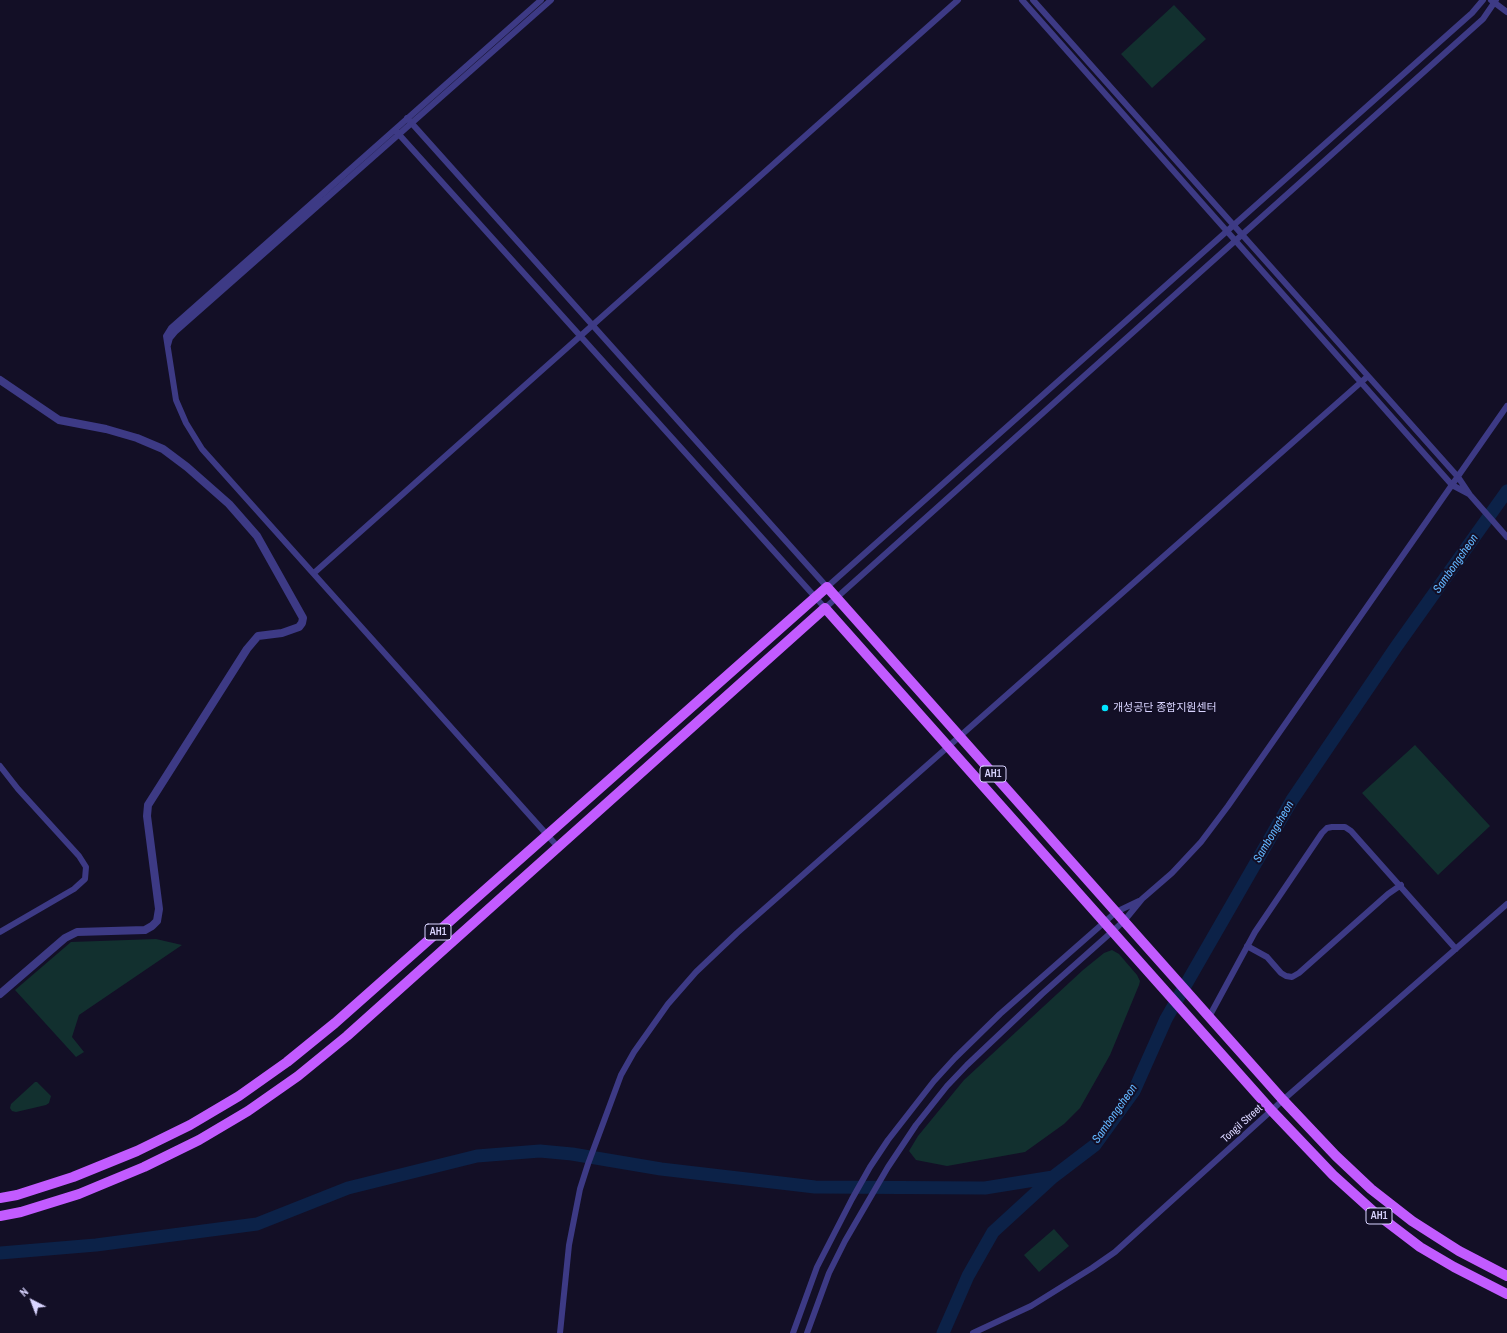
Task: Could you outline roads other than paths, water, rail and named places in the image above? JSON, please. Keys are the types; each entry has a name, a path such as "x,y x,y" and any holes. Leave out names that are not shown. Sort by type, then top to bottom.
{"main road":[{"name":"AH1","path":"0,1198 17,1195 73,1177 137,1151 190,1125 239,1096 287,1062 336,1023 827,587 1283,1100 1350,1170 1390,1205 1434,1236 1507,1276"},
{"name":"AH1","path":"0,1216 21,1212 79,1194 144,1167 199,1140 248,1111 298,1076 347,1036 825,608 1272,1111 1333,1175 1354,1195 1395,1229 1420,1247 1454,1267 1507,1294"}],"street":[{"path":"410,121 541,0"},
{"path":"551,0 171,328 166,336 176,400 186,423 202,449 558,847"},
{"path":"314,573 592,324 958,0"},
{"path":"1022,0 1452,485 1470,495"},
{"path":"1033,0 1458,477 1470,495 1506,536"},
{"path":"410,121 827,587 1472,14 1483,0"},
{"path":"397,132 825,608 1483,19 1494,1 1507,12"},
{"path":"167,349 170,338 175,332 397,132"},
{"path":"560,1333 569,1245 580,1189 595,1143 621,1075 634,1052 672,999 696,972 737,933 1368,376"},
{"path":"0,380 59,420 106,429 137,438 163,449 187,467 229,504 257,536 304,618 299,627 282,633 258,636 247,649 148,805 147,816 158,909 157,921 145,930 77,932 65,938 0,994"},
{"path":"807,1333 829,1272 870,1196 933,1102 967,1065 1042,994 1124,921 1142,899 1172,873 1201,842 1228,806 1507,406"},
{"path":"0,766 18,789 79,856 86,866 85,879 74,889 0,932"},
{"path":"1209,1017 1255,932 1279,895 1327,828 1339,826 1345,827 1351,831 1401,885 1456,949"},
{"path":"1247,946 1267,957 1286,976 1292,977 1388,894 1401,885"},
{"path":"793,1333 817,1267 852,1199 870,1167 888,1140 922,1096 955,1058 1000,1014 1116,912 1142,899"},
{"name":"Tongil Street","path":"973,1333 1031,1306 1115,1252 1283,1100 1507,904"}],"waterway":[{"name":"Sambongcheon","path":"943,1333 968,1276 993,1232 1053,1177 1095,1145 1134,1091 1166,1019 1292,800 1396,647 1507,491"},
{"path":"0,1253 96,1245 257,1224 348,1188 477,1156 540,1151 572,1154 661,1169 815,1187 985,1188 1053,1177"}],"place":[{"name":"개성공단 종합지원센터","path":"1105,708"}]}
